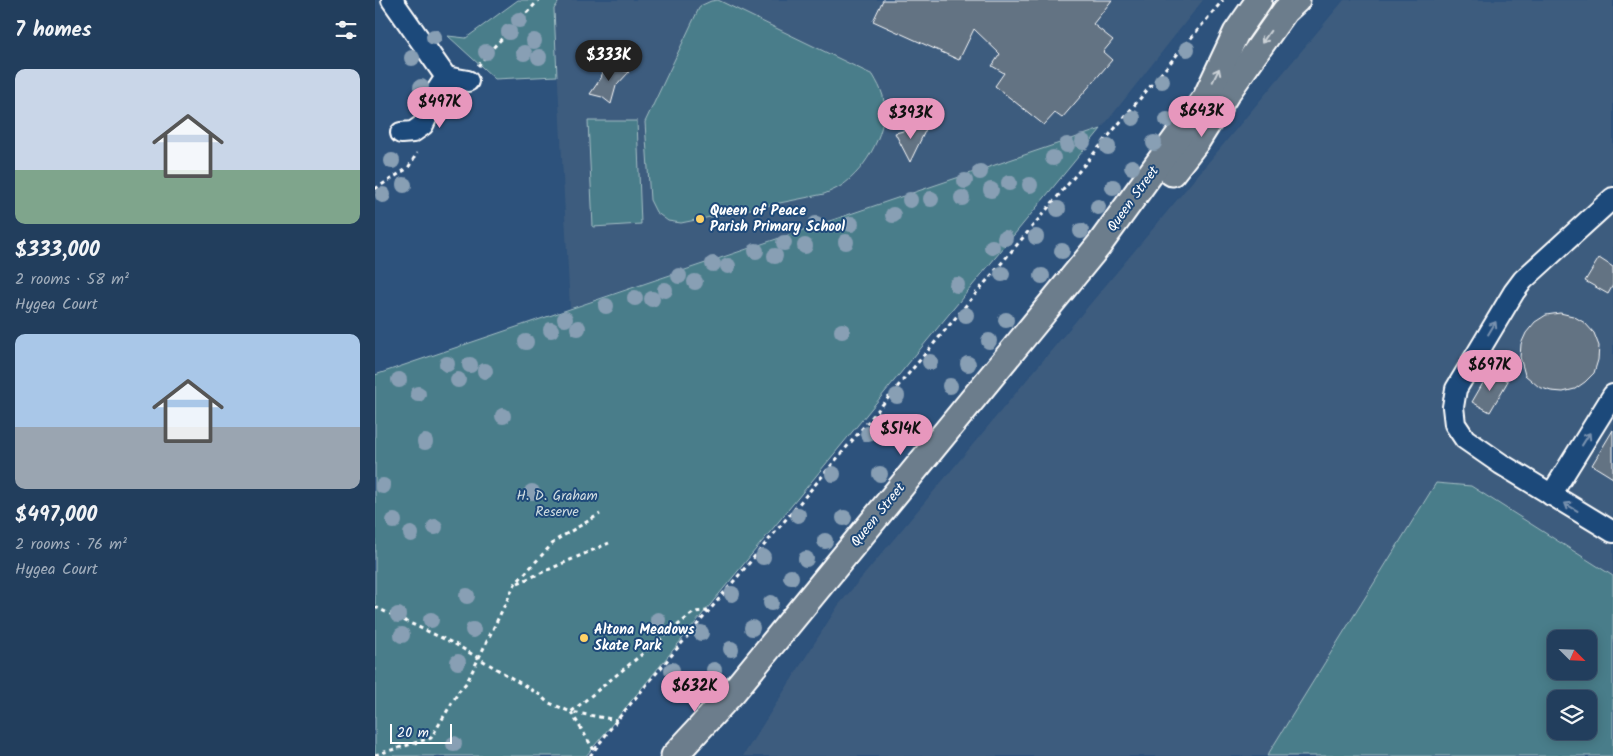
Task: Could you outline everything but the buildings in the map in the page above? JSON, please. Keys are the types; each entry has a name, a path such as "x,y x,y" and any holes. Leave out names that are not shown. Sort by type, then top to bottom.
{"main road":[{"name":"Queen Street","path":"674,756 733,692 1099,245 1206,97 1235,33 1259,0"},
{"name":"Queen Street","path":"1099,245 1138,215 1191,149 1227,93 1285,11 1297,0"},
{"name":"Queen Street","path":"690,756 733,692"}],"street":[{"path":"392,0 446,77 467,81"},
{"path":"401,133 413,132 423,124 429,112 432,98 446,77"},
{"path":"1612,202 1523,280 1504,308 1456,389 1453,407 1455,424 1465,440 1613,532"},
{"path":"1551,495 1613,396"}],"path":[{"path":"590,756 617,720 1223,0"},
{"path":"375,755 431,738 459,691 467,682 515,584 556,540 600,514"},
{"path":"515,584 609,544"},
{"path":"375,607 455,644 540,695 547,702 571,712 617,720"},
{"path":"571,712 694,612 709,611"},
{"path":"571,712 594,750"}],"shaded area":[{"name":"Queen of Peace Parish Primary School","path":"561,0 1203,0 1101,129 570,308 554,8"},
{"path":"1344,0 1613,0 1613,756 743,756 838,606"}],"green space":[{"path":"518,0 560,0 554,9 557,76 495,79 448,36 466,38"},
{"path":"718,0 873,75 883,96 883,121 880,134 868,158 851,179 833,190 824,194 681,223 668,221 656,212 650,200 645,122 700,6"},
{"path":"588,121 637,121 641,224 593,227"},
{"name":"H. D. Graham Reserve","path":"1101,129 586,756 375,756 375,375"},
{"path":"1436,483 1471,486 1613,576 1613,756 1267,756"}],"place":[{"name":"Queen of Peace Parish Primary School","path":"700,219"},
{"name":"Altona Meadows Skate Park","path":"584,638"}]}
